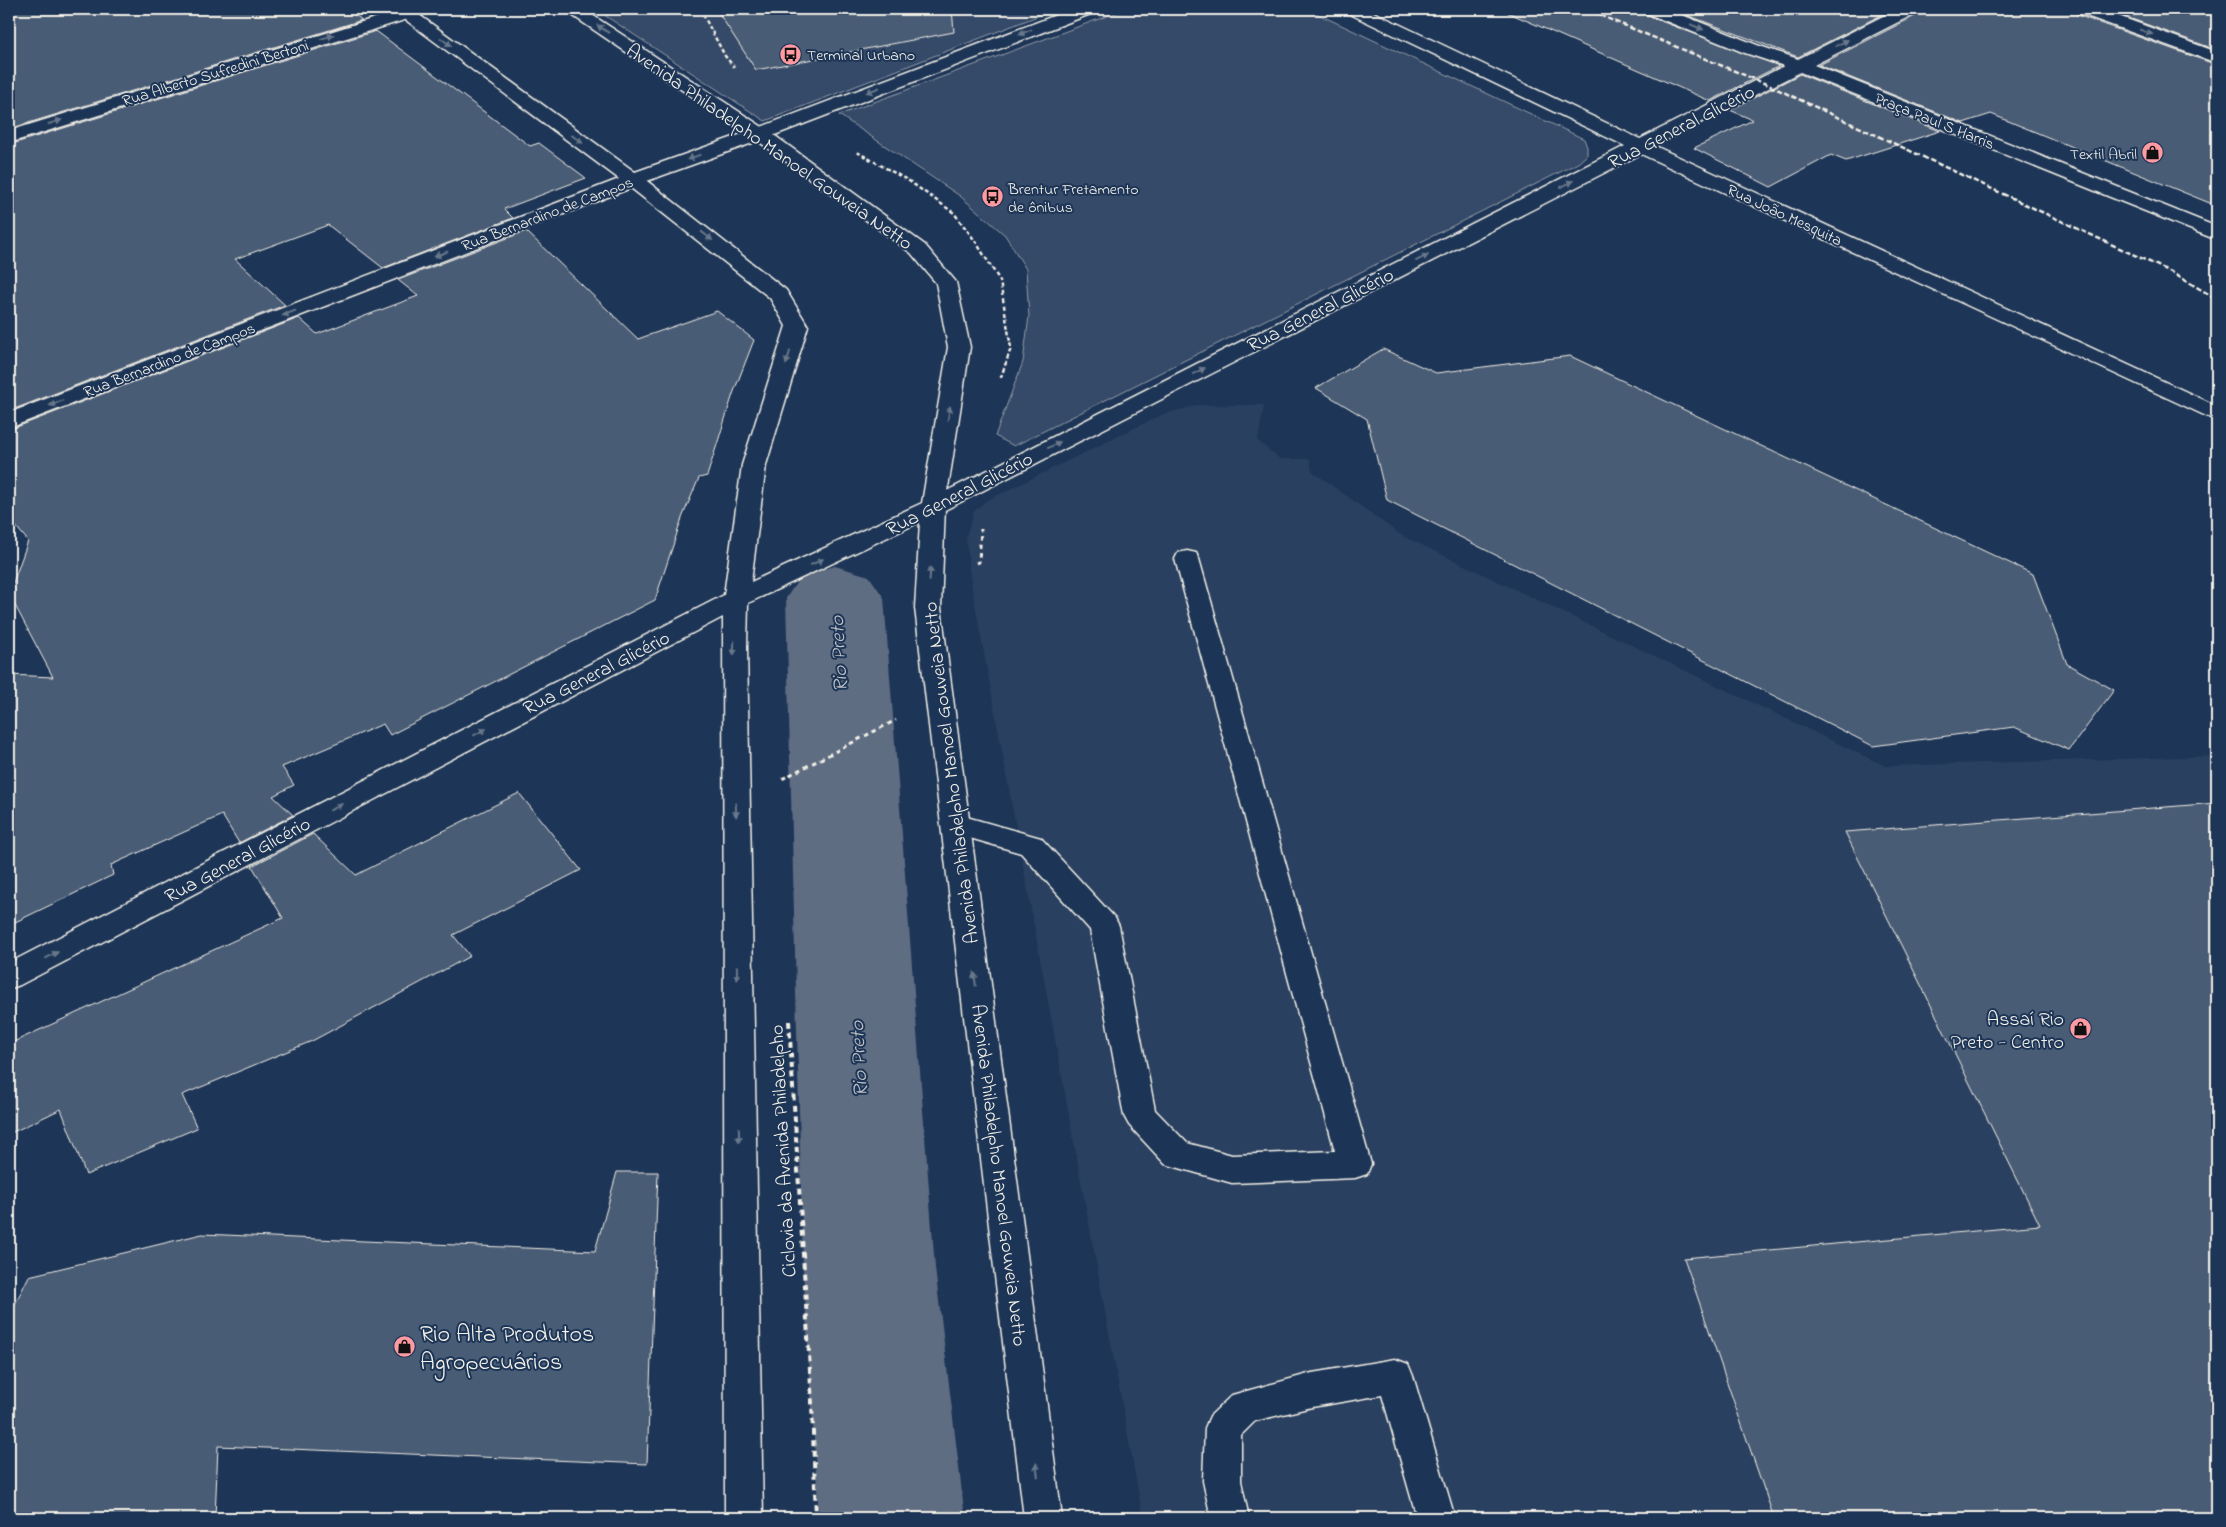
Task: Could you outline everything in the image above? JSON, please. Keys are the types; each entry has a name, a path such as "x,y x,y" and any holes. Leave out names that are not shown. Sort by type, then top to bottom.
{"main road":[{"name":"Avenida Philadelpho Manoel Gouveia Netto","path":"572,9 760,134 918,249 946,282 959,348 921,513 928,608 1043,1518"},
{"name":"Rua Bernardino de Campos","path":"9,422 656,171 760,134 1086,9"},
{"name":"Rua João Mesquita","path":"1354,9 1675,164 2217,414"},
{"name":"Praça Paul S Harris","path":"1652,9 1752,49 1799,65 2217,234"},
{"name":"Rua General Glicério","path":"9,977 736,599 921,513 1910,9"},
{"path":"2084,9 2217,58"},
{"path":"409,10 742,263 779,294 798,326 754,465 736,599 734,647 744,1518"},
{"name":"Rua Alberto Sufredini Bertoni","path":"9,137 409,10"},
{"path":"956,824 1031,844 1104,926 1140,1116 1177,1154 1232,1169 1355,1164 1188,559"},
{"path":"1230,1518 1222,1481 1223,1428 1245,1407 1312,1390 1394,1376 1436,1518"}],"path":[{"path":"776,782 903,716"},
{"name":"Ciclovia da Avenida Philadelpho","path":"789,1015 812,1404 816,1518"}],"shaded area":[{"path":"595,9 1056,9 765,121"},
{"path":"1126,9 1307,9 1584,139 1587,155 1578,163 1014,446 995,436 1023,362 1029,316 1026,269 1005,235 960,196 839,115"},
{"name":"Assaí Rio Preto - Centro","path":"1197,405 1264,405 1258,441 1280,459 1310,459 1312,471 1401,535 1885,766 2217,756 2217,1518 1143,1518 970,577 966,536 974,511 986,501 1161,415"}],"building":[{"path":"9,9 347,9 362,20 9,129"},
{"name":"Terminal Urbano","path":"716,9 952,9 954,32 756,70"},
{"path":"1500,9 1642,9 1645,15 1779,66 1710,101"},
{"path":"1671,9 1893,9 1798,57"},
{"name":"Textil Abril","path":"1920,9 2073,9 2077,15 2217,65 2217,206 1991,114 1963,123 1819,65 1917,15"},
{"path":"2104,9 2217,9 2217,50"},
{"path":"376,31 530,146 539,143 586,178 504,209 513,218 383,268 328,225 235,259 285,305 9,411 9,145"},
{"path":"1800,74 1940,131 1846,161 1831,155 1771,187 1694,148 1753,120 1730,110"},
{"path":"526,231 638,339 717,311 754,340 733,394 707,476 699,478 682,518 655,600 390,735 383,724 282,767 294,785 273,796 293,815 239,843 222,815 111,865 113,875 9,925 9,675 53,677 9,594 28,541 9,518 9,430 299,318 317,334 418,296 398,280"},
{"path":"1383,349 1436,373 1570,356 2033,574 2067,664 2114,690 2069,750 2014,727 1873,746 1387,500 1367,419 1316,388"},
{"path":"519,793 581,870 453,935 470,956 312,1041 182,1095 197,1128 86,1175 61,1109 9,1134 9,1044 283,918 252,866 313,834 356,875"},
{"name":"Assaí Rio Preto - Centro","path":"2217,803 2217,1518 1774,1518 1684,1258 2040,1225 1845,832"},
{"name":"Rio Alta Produtos Agropecuários","path":"617,1172 658,1172 647,1464 218,1446 215,1518 9,1518 9,1316 29,1276 202,1234 595,1251"}],"waterway":[{"name":"Rio Preto","path":"835,598 869,1268 892,1518"}],"railway":[{"path":"1585,9 1766,84 2171,272 2217,299"}],"place":[{"name":"Terminal Urbano","path":"791,54"},
{"name":"Textil Abril","path":"2153,153"},
{"name":"Brentur Fretamento de ônibus","path":"992,197"},
{"name":"Assaí Rio Preto - Centro","path":"2080,1029"},
{"name":"Rio Alta Produtos Agropecuários","path":"404,1347"}]}
